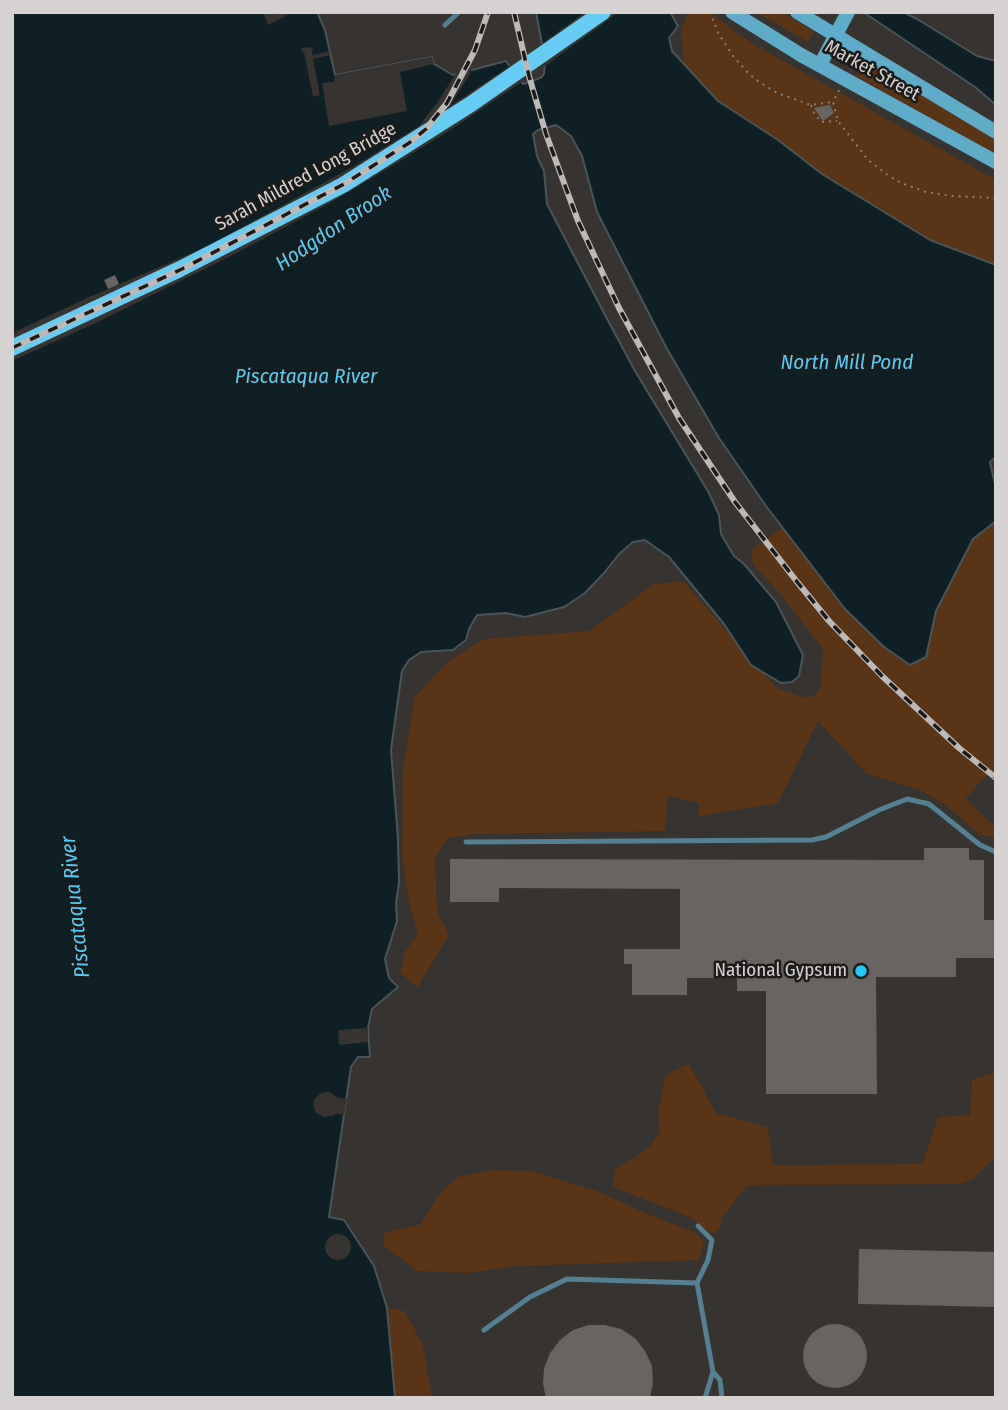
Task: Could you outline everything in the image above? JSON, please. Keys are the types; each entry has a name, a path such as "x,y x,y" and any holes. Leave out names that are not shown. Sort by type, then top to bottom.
{"main road":[{"name":"Sarah Mildred Long Bridge","path":"12,348 180,269 342,185 471,104 603,12"},
{"name":"Market Street","path":"732,12 820,65 996,162"},
{"name":"Market Street","path":"797,12 996,132"},
{"path":"820,65 848,12"}],"lane":[{"path":"445,25 459,12"},
{"path":"466,842 812,840 826,838 907,799 929,804 980,845 996,852"},
{"path":"698,1226 712,1240 708,1260 697,1283 713,1372 705,1398"},
{"path":"484,1330 530,1297 567,1279 697,1283"},
{"path":"713,1372 720,1380 722,1398"}],"path":[{"path":"710,12 718,33 748,74 777,93 811,105 833,102"},
{"path":"839,89 833,102 838,121 878,169 901,183 926,192 996,198"},
{"path":"811,105 821,122 838,121"}],"shaded area":[{"path":"688,12 710,12 760,48 996,180 996,265 930,240 822,174 778,140 718,101 684,64 681,30"},
{"path":"756,12 783,12 814,32 808,42"},
{"path":"865,62 996,139 996,154 856,76"},
{"path":"996,521 996,771 982,779 966,799 996,828 996,836 980,835 947,806 920,790 867,774 818,721 778,803 698,816 699,803 668,796 665,831 474,834 447,838 435,858 437,911 449,935 417,988 400,972 405,952 418,934 409,903 402,852 403,771 414,698 447,662 484,639 589,631 654,584 683,581 777,688 803,697 815,696 821,686 823,649 753,564 751,550 783,527 845,609 926,657 936,611 973,539"},
{"path":"689,1064 716,1113 768,1127 773,1165 922,1164 938,1117 970,1115 972,1080 996,1072 996,1156 973,1179 959,1184 747,1185 722,1218 719,1230 710,1233 692,1218 613,1187 615,1169 650,1146 660,1131 658,1113 665,1077"},
{"path":"490,1170 532,1171 597,1191 694,1232 704,1241 699,1260 518,1266 467,1273 417,1271 383,1245 384,1233 421,1224 438,1196 458,1177"},
{"path":"387,1308 405,1311 423,1345 432,1398 395,1398"}],"water":[{"name":"Piscataqua River","path":"12,12 317,12 325,30 335,75 432,57 434,64 453,75 506,61 523,84 544,74 545,60 536,12 670,12 678,26 669,38 672,51 718,101 778,140 822,174 930,240 996,265 996,457 990,462 996,489 996,521 973,539 936,611 926,657 910,665 884,647 845,609 766,506 719,438 666,347 597,212 582,156 571,136 556,125 533,134 537,156 544,171 547,204 635,371 709,493 719,515 721,534 734,556 776,602 803,655 799,676 792,682 781,683 751,665 724,624 669,557 645,540 633,542 585,593 564,607 525,617 506,613 477,615 466,640 453,650 421,652 409,660 402,671 391,750 398,839 397,921 385,959 389,978 398,987 372,1009 368,1028 370,1057 358,1057 351,1067 329,1217 344,1220 374,1266 387,1308 395,1398 12,1398"},
{"path":"863,12 903,12 977,56 996,61 996,105 975,87"}],"pier":[{"path":"263,12 293,12 268,25"},
{"path":"585,12 619,12 541,69 539,46"},
{"path":"313,47 312,55 330,51 330,55 313,59 320,95 313,97 301,48"},
{"path":"432,57 434,64 400,72 407,111 329,126 322,83 334,82 335,75"},
{"path":"513,64 524,79 529,77 389,168 235,254 12,361 12,333 206,247 354,166 419,126 458,70 473,66 450,106"},
{"path":"368,1028 368,1042 339,1045 338,1030"},
{"path":"325,1092 347,1099 344,1115 324,1117 316,1113 314,1100"},
{"path":"338,1234 347,1238 351,1247 347,1256 338,1260 329,1256 325,1247 329,1238"}],"building":[{"path":"830,105 834,113 823,121 814,108"},
{"path":"115,275 119,284 108,289 104,280"},
{"name":"National Gypsum","path":"924,848 969,848 969,860 984,860 984,920 996,920 996,958 956,958 956,977 876,977 877,1094 766,1094 766,991 737,991 737,978 687,978 687,995 632,995 632,964 624,964 624,949 680,949 680,889 499,888 499,902 450,902 450,859 924,860"},
{"path":"859,1249 996,1252 996,1307 858,1304"},
{"path":"835,1324 847,1326 858,1333 865,1344 865,1368 858,1379 847,1386 835,1388 823,1386 812,1379 805,1368 803,1356 805,1344 812,1333 823,1326"},
{"path":"589,1325 621,1329 635,1338 652,1366 650,1398 546,1398 544,1368 550,1353 560,1340 573,1330"}],"railway":[{"path":"12,348 182,269 344,184 409,143 426,129 447,103 475,50 488,12"},
{"path":"514,12 546,134 578,221 619,308 679,418 735,502 829,621 882,676 959,748 996,778"}],"place":[{"name":"National Gypsum","path":"861,971"}],"water label":[{"name":"Hodgdon Brook","path":"334,229"},
{"name":"North Mill Pond","path":"847,363"}]}
